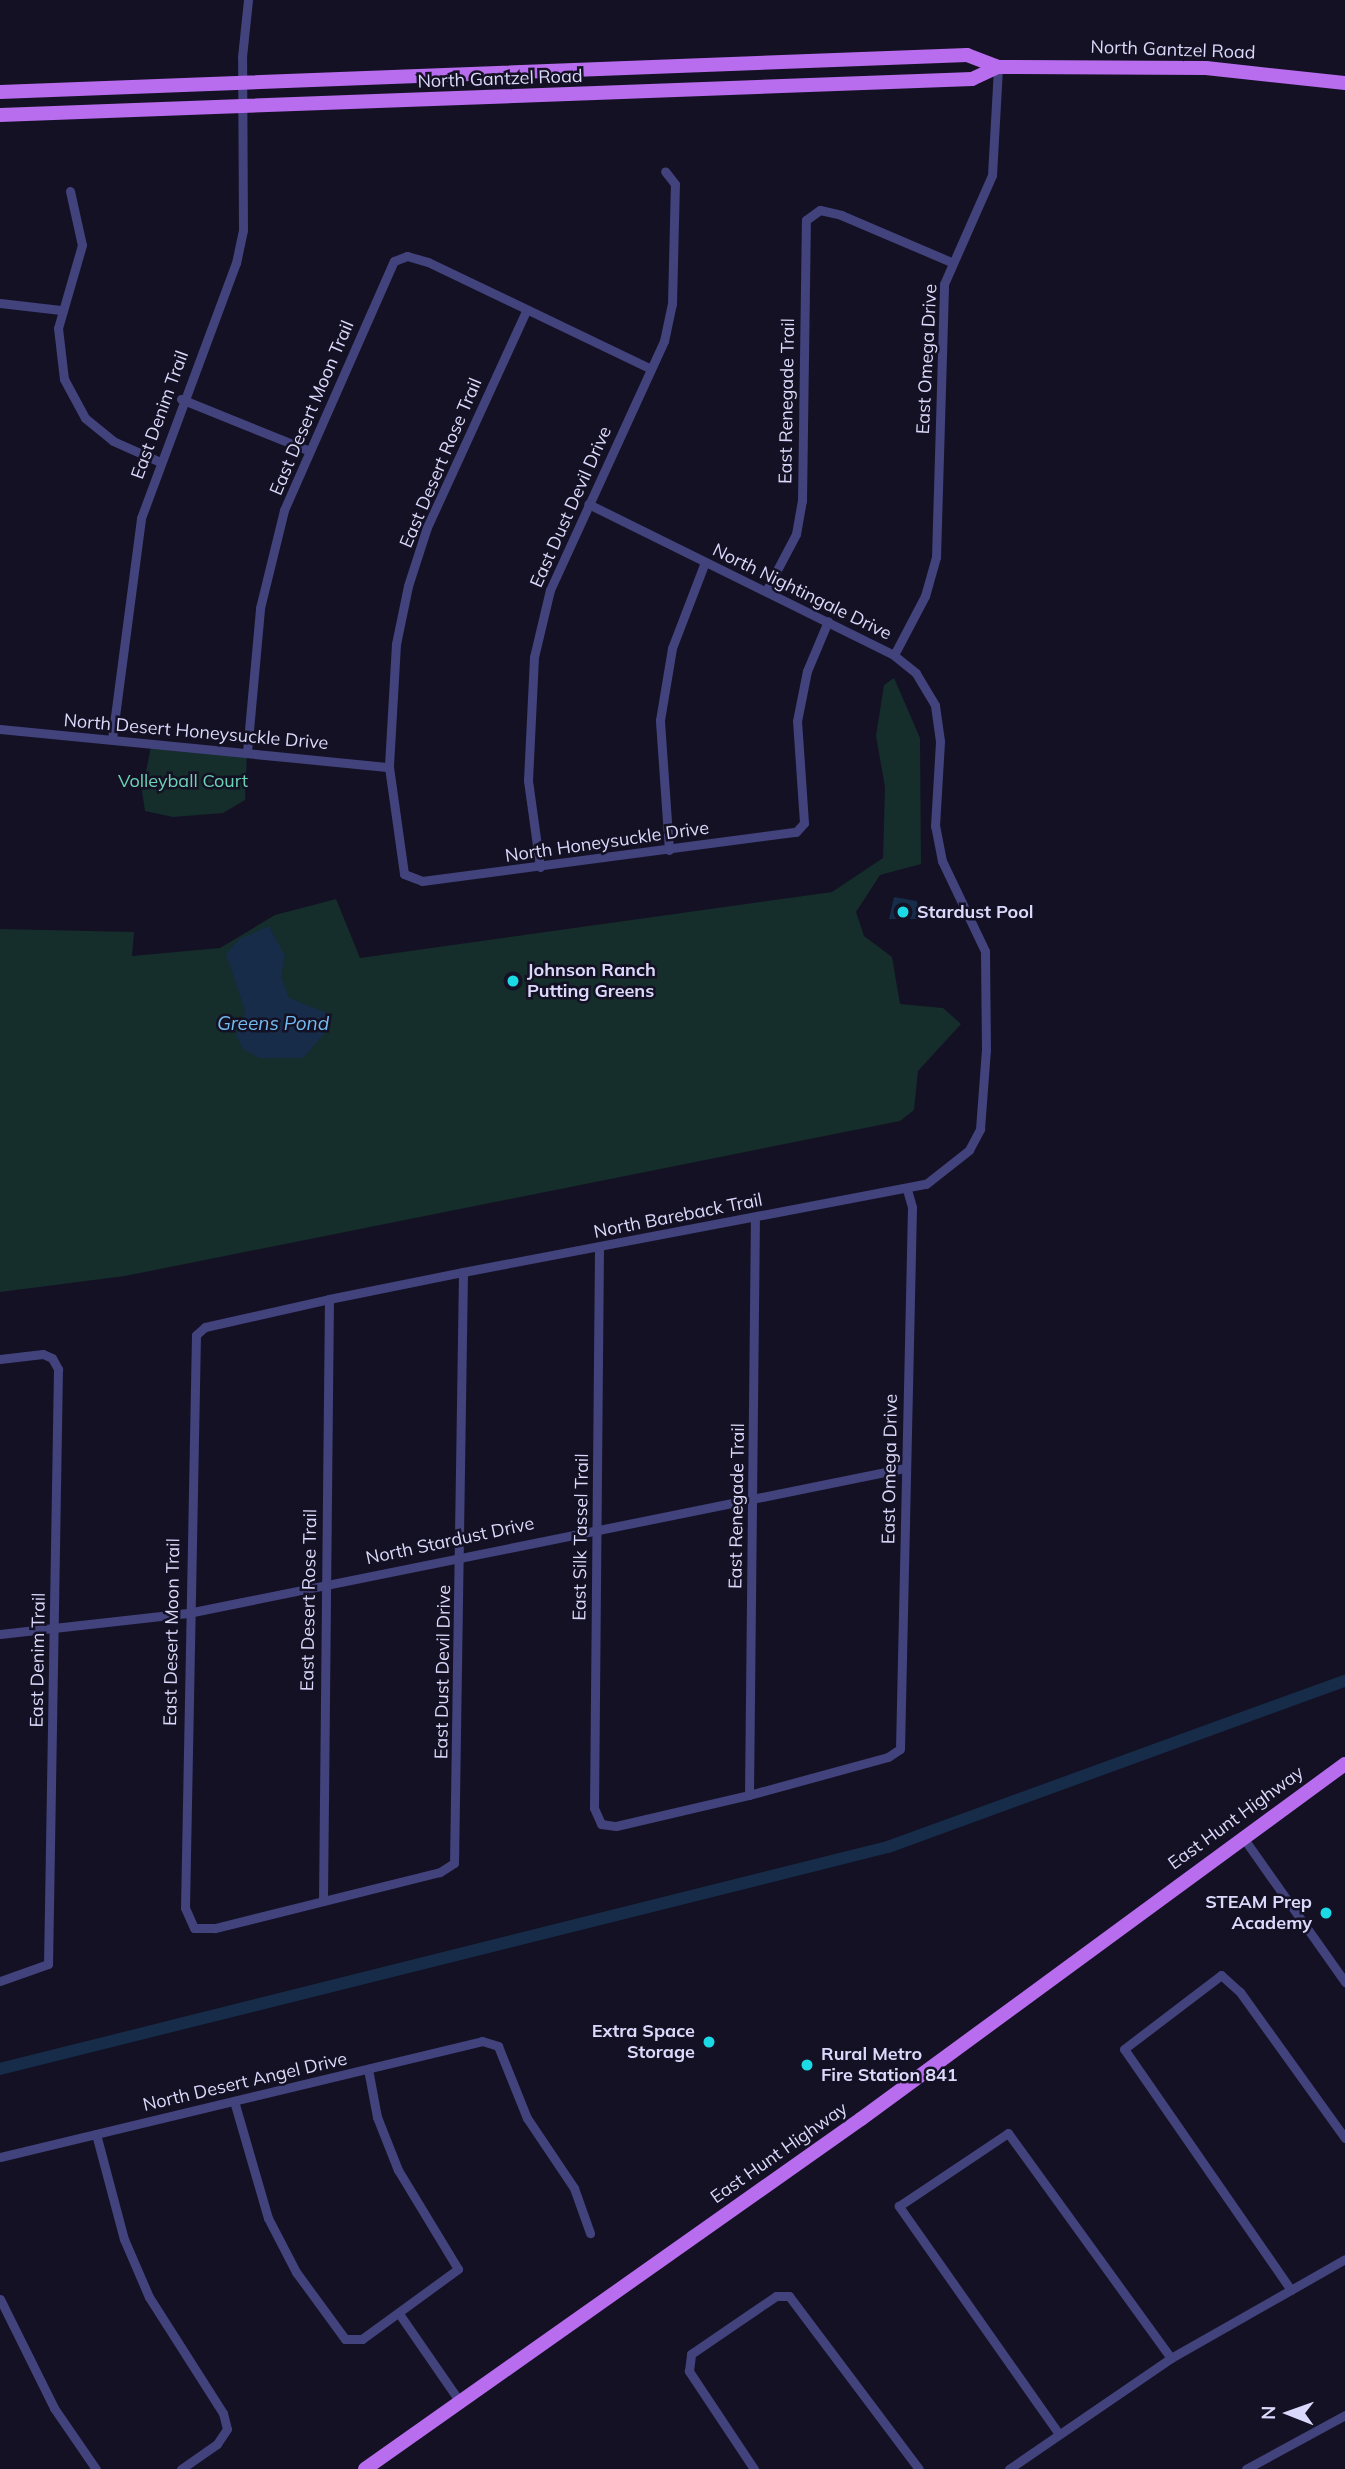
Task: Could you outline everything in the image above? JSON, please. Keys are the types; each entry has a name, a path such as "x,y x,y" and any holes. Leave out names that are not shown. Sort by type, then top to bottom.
{"main road":[{"name":"North Gantzel Road","path":"0,92 967,55 998,67 1179,66 1345,83"},
{"name":"North Gantzel Road","path":"0,115 972,79 998,67"},
{"name":"East Hunt Highway","path":"365,2469 860,2119 1242,1836 1345,1764"}],"street":[{"name":"East Denim Trail","path":"111,740 131,569 158,461 241,241 245,107 242,84 248,0"},
{"name":"East Omega Drive","path":"894,654 926,596 936,557 941,305 951,261 992,175 998,67"},
{"name":"East Dust Devil Drive","path":"540,867 528,780 534,657 550,590 664,341 672,304 675,184 665,171"},
{"path":"71,191 82,245 61,310 60,358 85,418 113,441 158,461"},
{"name":"East Renegade Trail","path":"766,591 796,534 802,502 806,220 820,210 951,261"},
{"name":"East Desert Moon Trail","path":"247,752 260,608 285,510 307,450 394,261 407,256 526,311"},
{"path":"0,303 61,310"},
{"path":"526,311 651,369"},
{"name":"East Desert Rose Trail","path":"411,880 404,874 389,767 396,644 408,586 427,527 526,311"},
{"path":"181,399 307,450"},
{"name":"North Nightingale Drive","path":"588,504 894,654 916,673 935,705 940,741 935,826 942,861 975,924 986,960"},
{"path":"669,849 660,758 662,709 672,648 705,562"},
{"name":"North Honeysuckle Drive","path":"411,880 540,867 796,832 804,823 797,721 807,671 828,621"},
{"name":"North Desert Honeysuckle Drive","path":"0,729 389,767"},
{"name":"North Bareback Trail","path":"196,1335 205,1327 329,1299 907,1189 952,1167 980,1129 986,960"},
{"name":"East Omega Drive","path":"749,1795 888,1757 900,1749 912,1208 907,1189"},
{"name":"East Renegade Trail","path":"749,1795 755,1217"},
{"name":"East Silk Tassel Trail","path":"598,1248 593,1808 601,1824 616,1826 749,1795"},
{"name":"East Dust Devil Drive","path":"323,1900 440,1872 454,1863 463,1272"},
{"name":"East Desert Rose Trail","path":"323,1900 329,1299"},
{"name":"East Desert Moon Trail","path":"196,1335 188,1613 185,1908 194,1928 203,1931 323,1900"},
{"name":"East Denim Trail","path":"0,1359 52,1358 58,1369 48,1964 0,1981"},
{"name":"North Stardust Drive","path":"0,1634 188,1613 460,1553 905,1468"},
{"path":"1242,1836 1345,1982"},
{"path":"1291,2290 1124,2049 1221,1975 1240,1992 1345,2138"},
{"name":"North Desert Angel Drive","path":"0,2157 482,2041 498,2046 527,2118 579,2198 590,2233"},
{"path":"234,2101 268,2218 296,2272 345,2339 362,2339 400,2315 458,2269 398,2170 377,2117 368,2069"},
{"path":"1059,2434 899,2206 1008,2133 1171,2357"},
{"path":"96,2134 124,2238 149,2297 223,2413 227,2429 217,2444 181,2469"},
{"path":"1009,2469 1171,2357 1345,2259"},
{"path":"754,2469 689,2371 691,2354 776,2296 789,2296 919,2469"},
{"path":"0,2299 47,2396 96,2469"},
{"path":"400,2315 460,2402"},
{"path":"1246,2469 1345,2416"}],"green space":[{"name":"Johnson Ranch Putting Greens","path":"894,678 920,738 921,864 880,875 856,912 864,936 892,957 900,1004 943,1008 961,1024 918,1071 914,1110 900,1121 125,1276 0,1292 0,929 134,932 132,956 220,948 275,915 336,899 360,958 832,892 883,858 885,787 876,736 884,685"},
{"name":"Volleyball Court","path":"152,742 247,752 245,800 223,813 173,817 145,811 142,791"}],"water":[{"name":"Stardust Pool","path":"894,897 917,901 919,919 889,919"},
{"name":"Greens Pond","path":"269,926 285,956 281,976 289,998 327,1013 330,1027 303,1058 259,1058 243,1049 236,1036 245,1011 226,954 239,939"}],"waterway":[{"path":"0,2069 888,1847 1345,1681"}],"place":[{"name":"Stardust Pool","path":"903,912"},
{"name":"Johnson Ranch Putting Greens","path":"513,981"},
{"name":"STEAM Prep Academy","path":"1326,1913"},
{"name":"Extra Space Storage","path":"709,2042"},
{"name":"Rural Metro Fire Station 841","path":"807,2065"}]}
